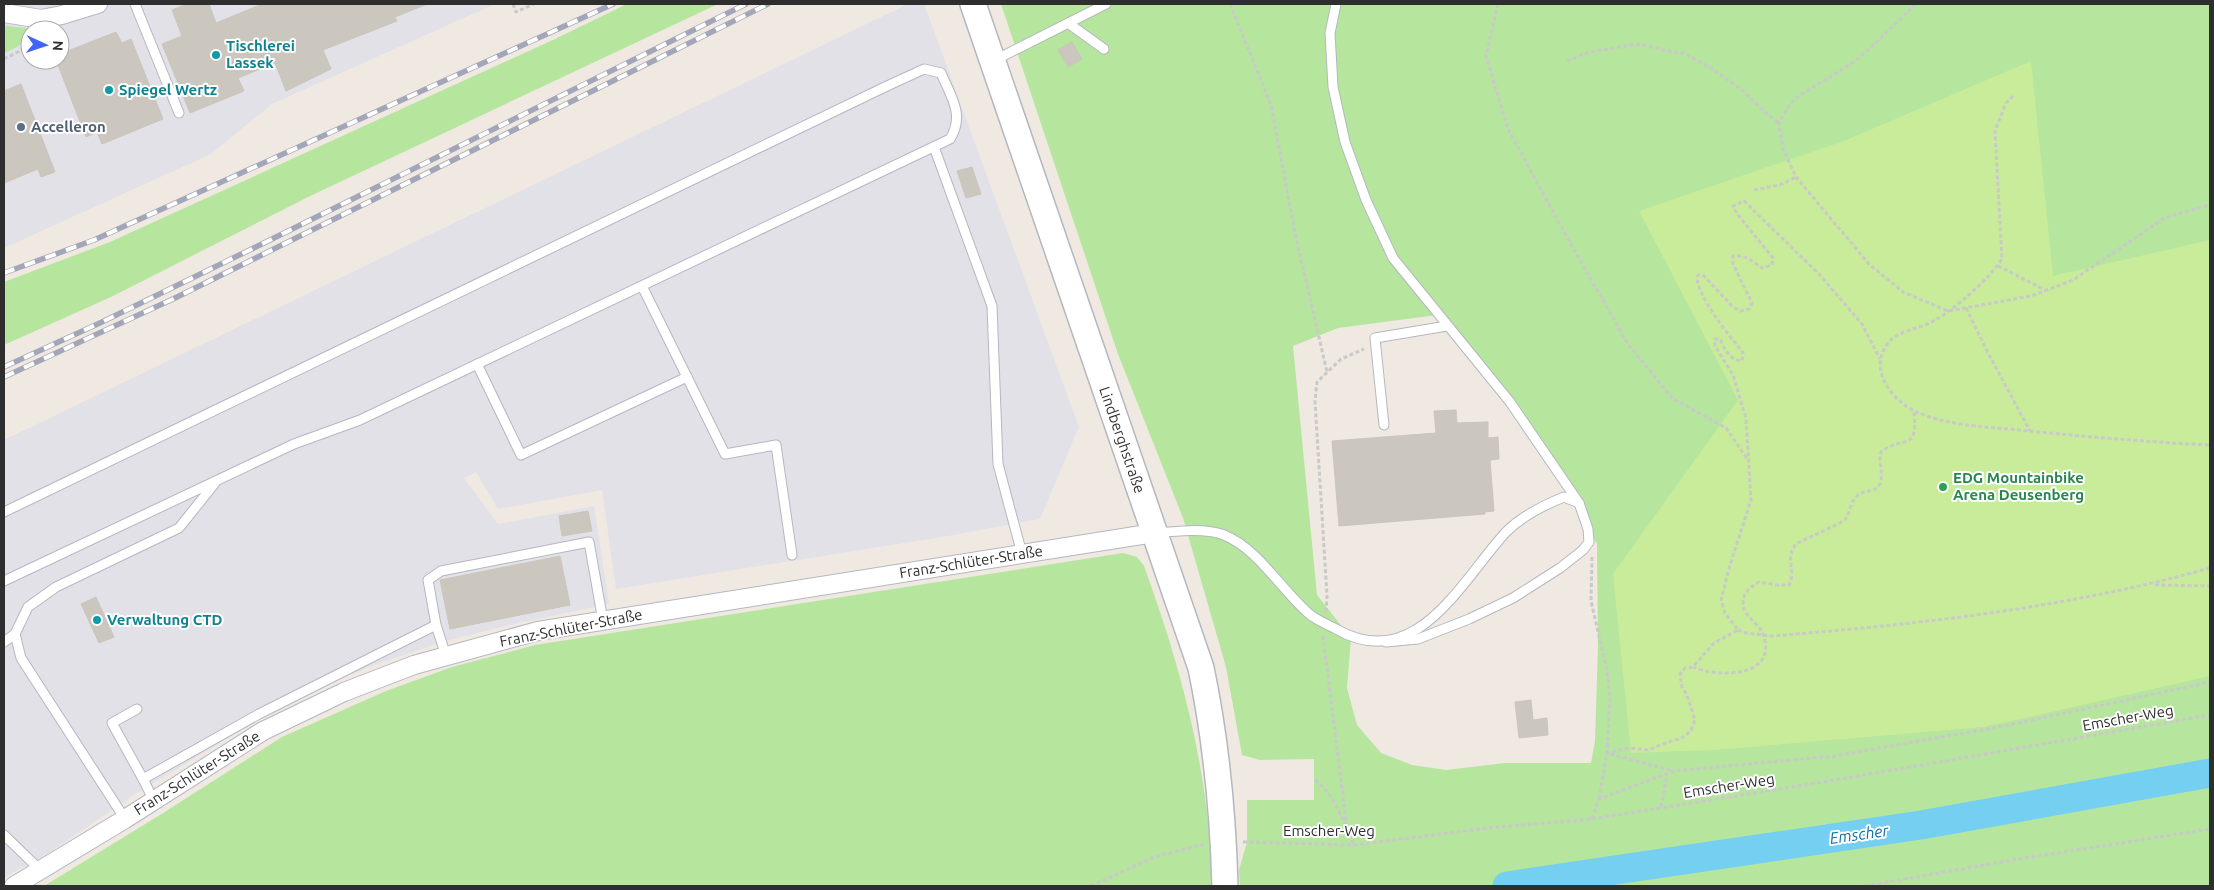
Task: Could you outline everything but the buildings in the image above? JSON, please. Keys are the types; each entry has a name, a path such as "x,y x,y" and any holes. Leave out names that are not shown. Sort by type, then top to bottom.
{"main road":[{"name":"Lindberghstraße","path":"972,4 1201,668 1209,709 1219,790 1225,879"}],"street":[{"path":"4,13 41,19 98,4"},
{"name":"Franz-Schlüter-Straße","path":"14,886 154,801 263,731 371,681 446,656 538,631 1154,533"}],"lane":[{"path":"136,4 179,113"},
{"path":"992,62 1106,4"},
{"path":"1154,533 1187,531 1224,535 1258,560 1308,614 1351,638 1364,642 1418,639 1469,619 1513,598 1560,568 1589,542 1588,529 1579,503 1510,402 1393,258 1366,200 1345,142 1333,87 1330,33 1336,4"},
{"path":"1068,23 1104,49"},
{"path":"4,512 924,69 941,73 958,115 957,128 950,139 360,420 294,444 4,581"},
{"path":"934,147 992,306 998,464 1022,554"},
{"path":"642,286 725,454 776,445 792,555"},
{"path":"1384,425 1375,338 1447,326"},
{"path":"476,364 521,455 687,377"},
{"path":"4,642 15,634 28,607 56,587 179,528 216,481"},
{"path":"1386,642 1417,630 1454,598 1507,531 1543,506 1564,496 1579,503"},
{"path":"446,656 436,625 428,580 441,571 589,542 603,621"},
{"path":"142,779 258,714 436,625"},
{"path":"15,634 21,658 125,819"},
{"path":"137,709 112,723 154,801"},
{"path":"4,835 33,862 38,873"}],"path":[{"path":"512,4 516,12 534,4"},
{"path":"1230,4 1271,105 1295,234 1327,372"},
{"path":"1498,4 1486,56 1508,128 1569,241 1628,344 1672,398 1699,415 1726,428 1748,460"},
{"path":"1916,4 1851,64 1790,104 1778,123 1783,149 1796,177 1847,239 1885,279 1916,298 1948,311 2015,299 2047,291 2073,280 2166,216 2210,205"},
{"path":"1567,61 1589,52 1639,44 1672,52 1684,52 1741,89 1768,116 1778,123"},
{"path":"4,59 20,50"},
{"path":"2013,96 2006,103 1995,131 2002,259 1998,266 1948,311 1931,323 1892,338 1885,346 1880,359 1880,367 1888,390 1898,401 1914,411 1956,422 2096,438 2210,445"},
{"path":"1754,190 1780,185 1796,177"},
{"path":"1880,359 1862,324 1818,273 1744,201 1733,206 1738,215 1768,249 1773,258 1772,265 1762,268 1747,257 1733,256 1733,264 1752,303 1749,309 1740,311 1732,306 1704,276 1698,275 1696,280 1699,290 1710,308 1735,344 1744,352 1742,361 1736,360 1725,350 1720,339 1715,339 1715,346 1733,375 1746,418 1751,500 1721,600 1726,614 1738,630 1763,636 1820,632 2001,612 2149,585 2210,568"},
{"path":"1998,266 2047,291"},
{"path":"1966,308 2030,431"},
{"path":"1347,829 1322,642 1327,596 1315,401 1317,382 1327,372 1341,359 1375,345"},
{"path":"1693,666 1714,673 1732,674 1747,671 1758,665 1764,649 1763,636 1744,609 1742,601 1745,593 1759,582 1789,585 1792,579 1790,555 1796,544 1844,521 1849,515 1856,497 1874,491 1878,487 1881,479 1881,452 1911,440 1915,426 1914,411"},
{"path":"1589,542 1592,554 1591,601 1607,671 1610,698 1607,753 1592,819"},
{"path":"2149,585 2210,586"},
{"path":"1607,753 1628,748 1648,750 1680,739 1691,731 1695,720 1687,695 1682,687 1680,674 1685,668 1693,666 1714,644 1738,630"},
{"path":"1598,799 1674,771 1834,756 2004,726 2210,682"},
{"name":"Emscher-Weg","path":"1247,842 1354,845 1488,828 1592,819 1841,779 2210,715"},
{"path":"1607,753 1674,771"},
{"path":"1661,807 1667,773"},
{"path":"1315,780 1334,799 1354,845"},
{"path":"1865,886 2019,859 2210,829"},
{"path":"1091,886 1154,856 1173,850 1212,843"}],"shaded area":[{"path":"4,4 495,4 272,104 211,154 4,248"},
{"path":"908,4 924,4 1079,427 1040,519 948,536 616,589 602,490 498,509 476,472 464,478 498,524 594,506 609,604 518,623 442,642 366,668 322,687 262,717 134,795 41,858 4,877 4,440"}],"green space":[{"path":"627,4 718,4 308,197 113,296 4,345 4,282 110,242 555,39"},
{"path":"1001,4 2210,4 2210,886 1240,886 1239,870 1247,842 1247,800 1314,800 1314,759 1260,760 1242,755 1226,667 1183,518 1118,354","holes":["1437,315 1528,429 1562,477 1581,507 1597,544 1598,647 1595,741 1591,763 1505,763 1446,770 1412,765 1381,753 1357,725 1347,688 1351,638 1317,595 1293,346 1338,328"]},
{"path":"4,27 20,28 20,45 4,53"},
{"name":"EDG Mountainbike Arena Deusenberg","path":"2031,61 2053,276 2210,240 2210,676 1984,727 1714,750 1631,753 1613,574 1738,400 1639,211 1844,141"},
{"path":"1123,553 1137,557 1144,566 1182,684 1200,763 1210,845 1212,886 44,886 282,737 386,691 452,667 535,645"}],"waterway":[{"name":"Emscher","path":"1507,886 1921,825 2210,773"}],"railway":[{"path":"4,273 94,240 613,4"},
{"path":"4,367 102,322 268,241 746,4"},
{"path":"4,377 173,299 768,4"}],"place":[{"name":"Tischlerei Lassek","path":"216,55"},
{"name":"Spiegel Wertz","path":"109,90"},
{"name":"Accelleron","path":"21,127"},
{"name":"EDG Mountainbike Arena Deusenberg","path":"1943,487"},
{"name":"Verwaltung CTD","path":"97,620"}]}
